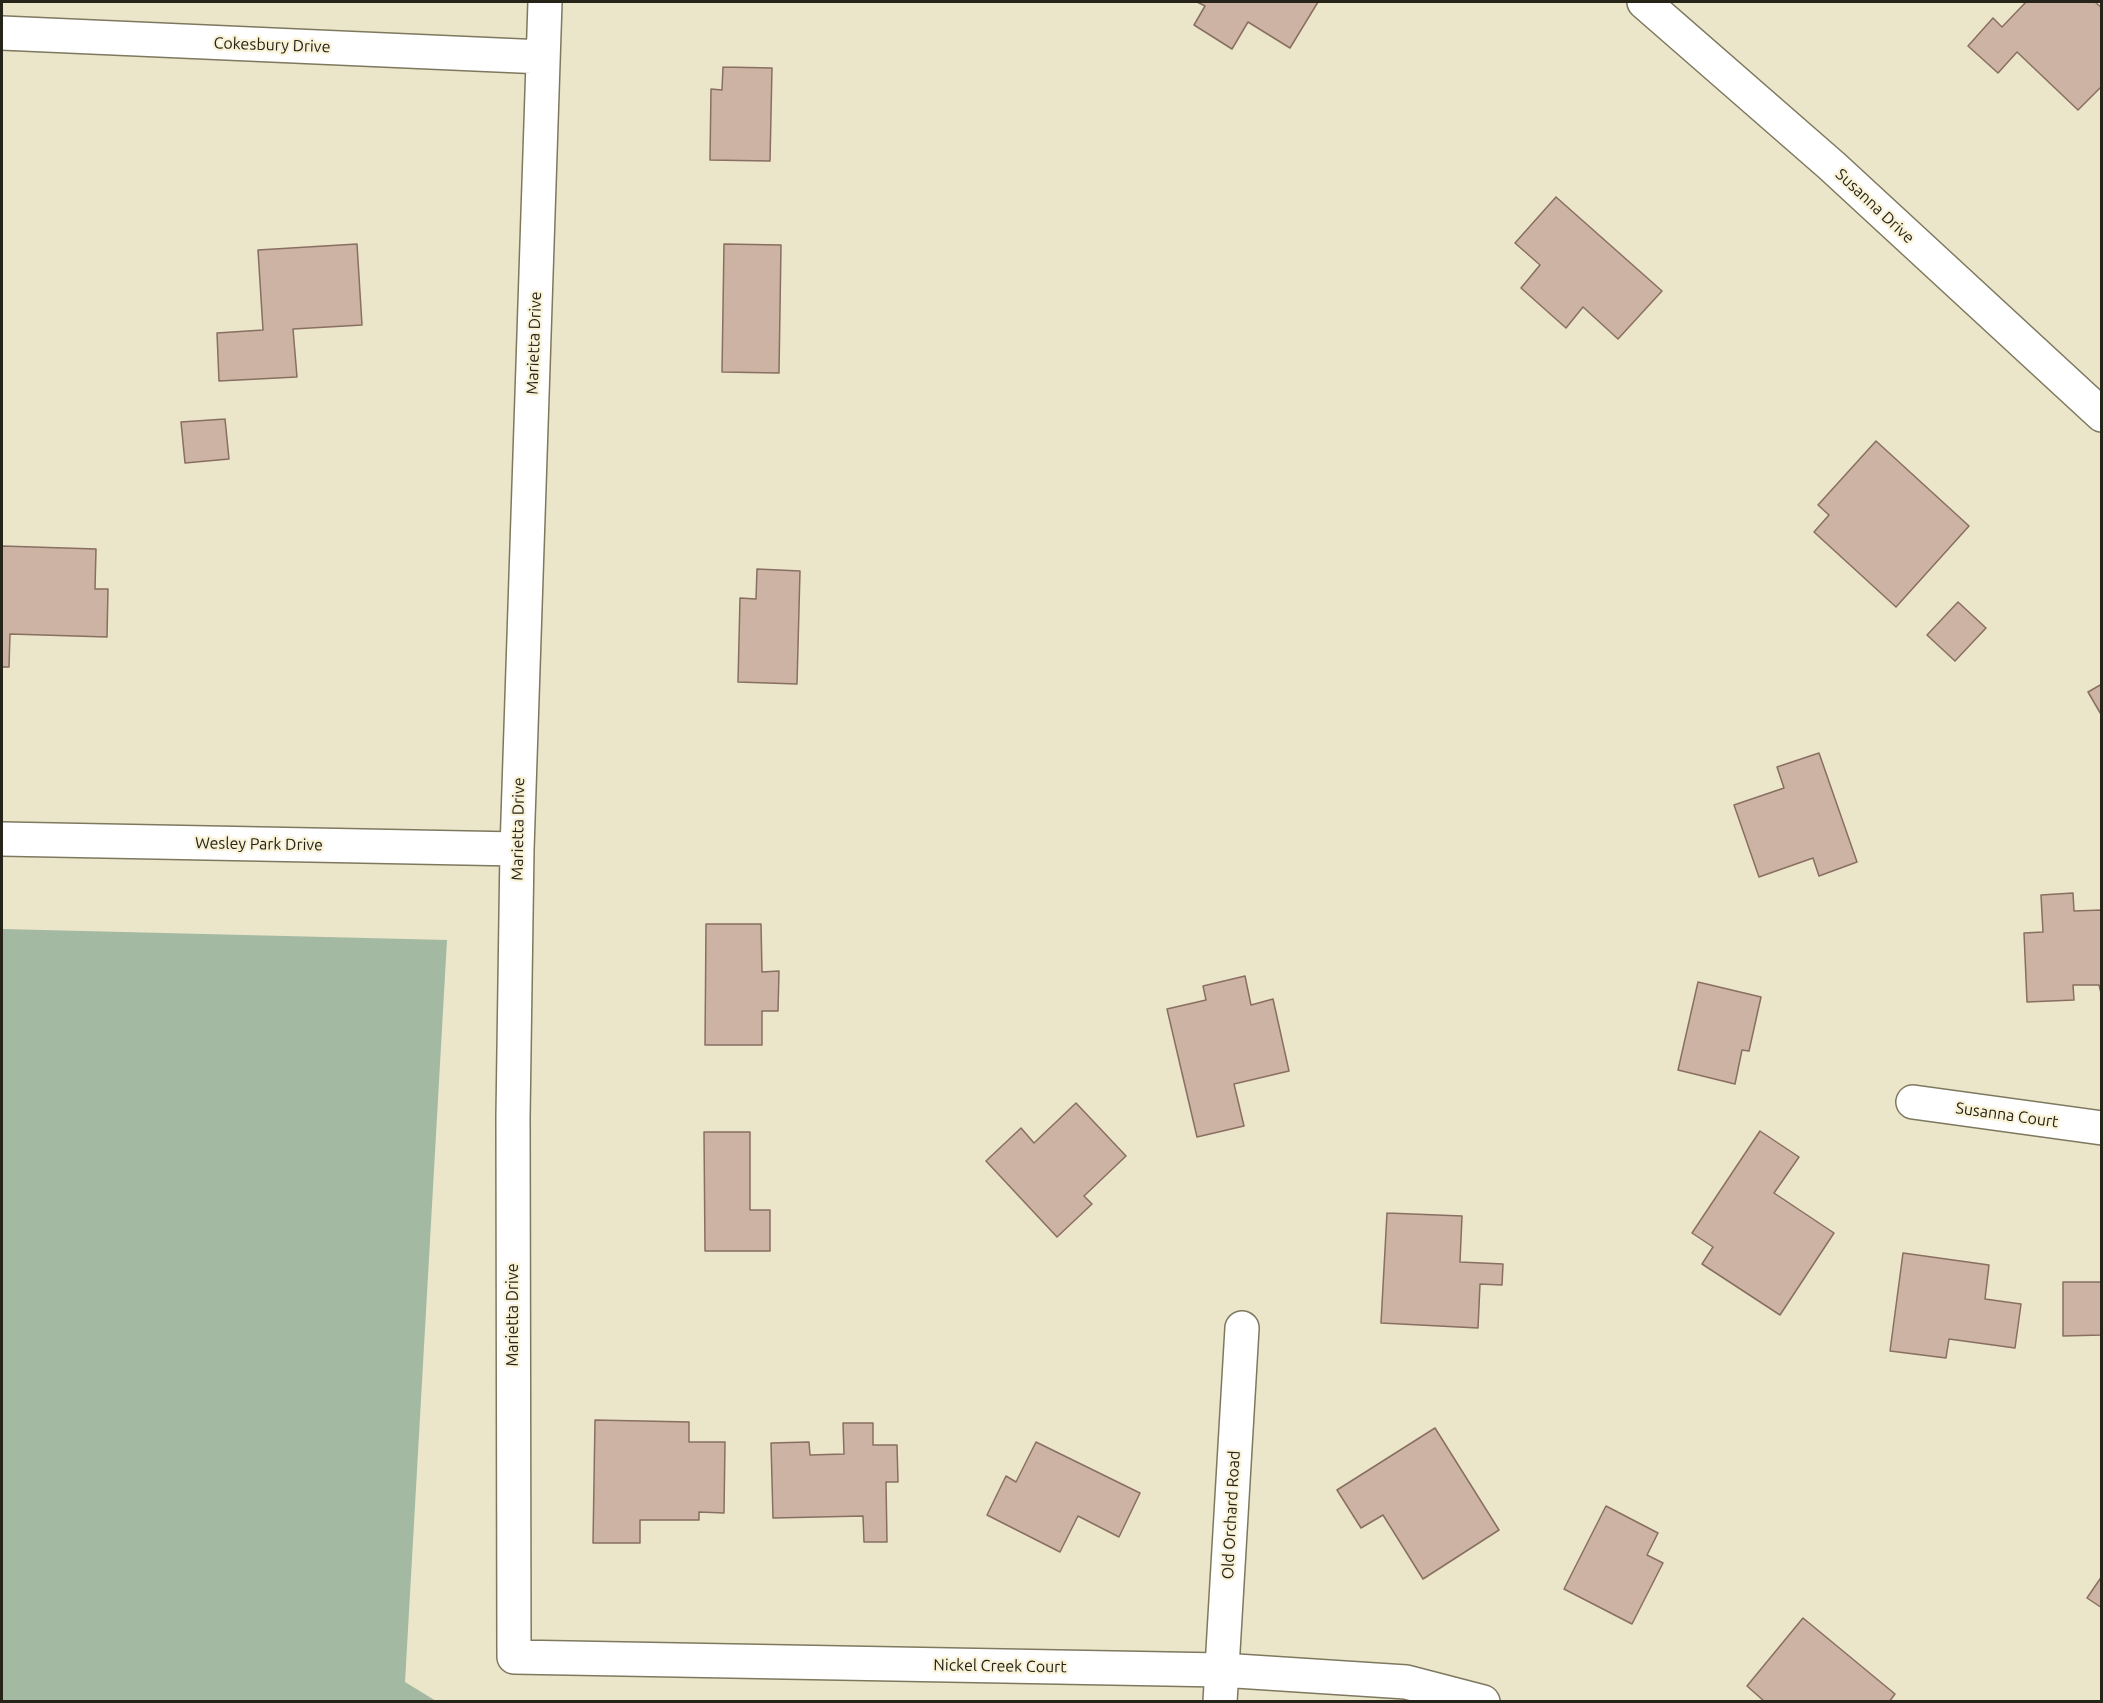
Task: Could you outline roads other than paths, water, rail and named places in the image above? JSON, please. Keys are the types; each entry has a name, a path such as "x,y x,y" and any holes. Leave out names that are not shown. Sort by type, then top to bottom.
{"street":[{"name":"Marietta Drive","path":"514,1657 513,1117 518,849 545,2"},
{"name":"Susanna Drive","path":"1644,2 1832,166 2102,415"},
{"name":"Cokesbury Drive","path":"2,33 543,57"},
{"name":"Wesley Park Drive","path":"2,839 518,849"},
{"name":"Susanna Court","path":"1913,1102 2102,1128"},
{"name":"Old Orchard Road","path":"1221,1686 1242,1328"},
{"name":"Nickel Creek Court","path":"514,1657 1221,1686 1406,1682 1483,1701"}]}
